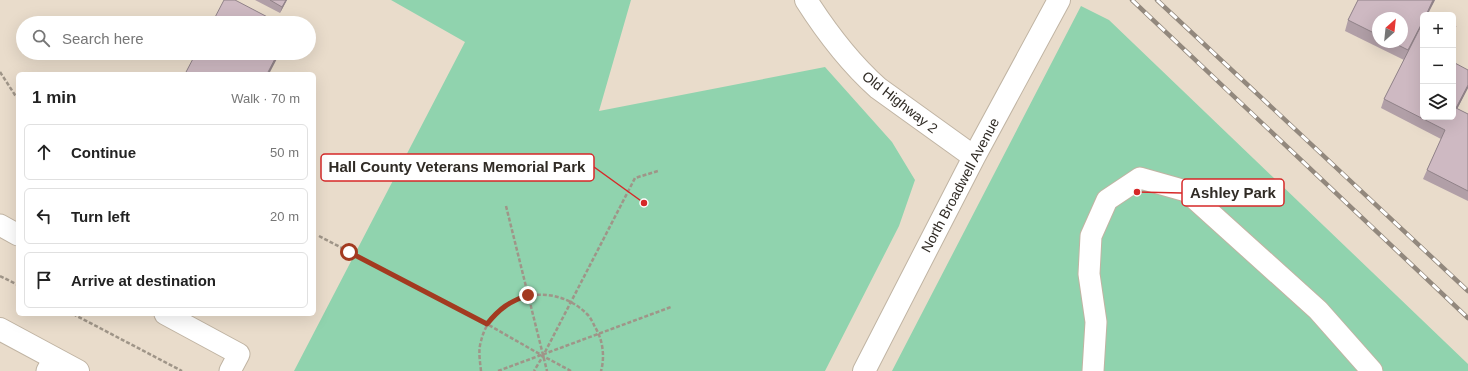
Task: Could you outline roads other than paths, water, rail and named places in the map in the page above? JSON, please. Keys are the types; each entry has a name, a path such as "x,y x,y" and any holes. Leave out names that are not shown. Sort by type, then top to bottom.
{"main road":[{"name":"Old Highway 2","path":"806,0 837,45 864,75 878,88 974,157"},
{"name":"North Broadwell Avenue","path":"864,371 974,157 1059,0"},
{"path":"0,329 50,365 78,371"}],"lane":[{"path":"1093,371 1096,322 1089,274 1091,236 1107,200 1140,178 1186,191 1318,310 1372,371"},
{"path":"0,225 16,234"},
{"path":"169,316 239,354 230,371"}],"railway":[{"path":"1132,0 1468,318"},
{"path":"1157,0 1468,291"}],"place":[{"name":"Ashley Park","path":"1137,192"},
{"name":"Hall County Veterans Memorial Park","path":"644,203"}]}
